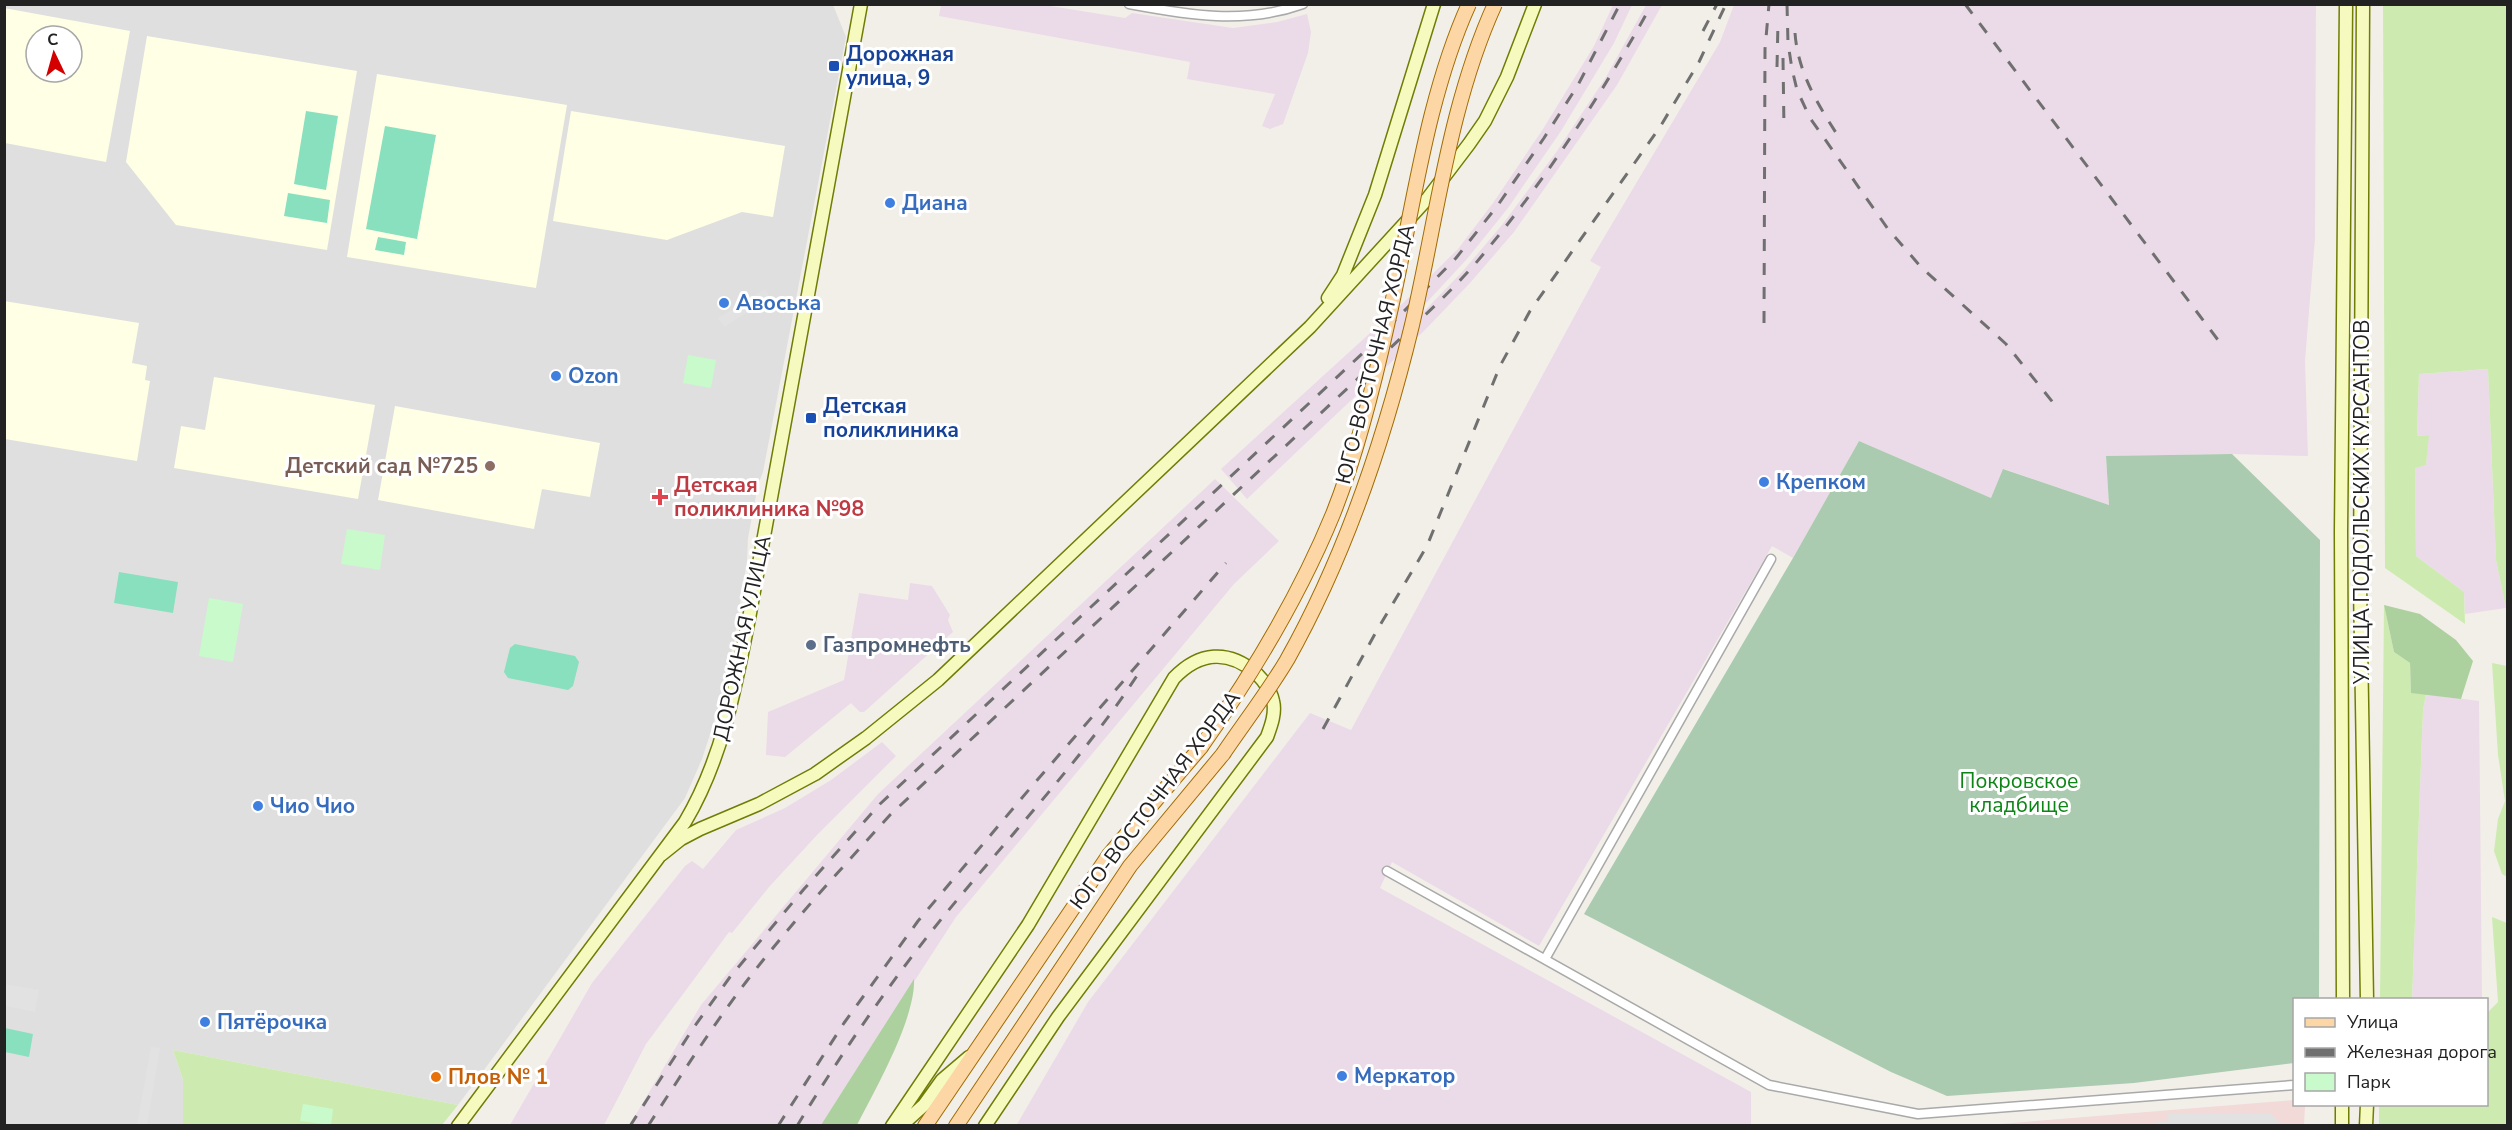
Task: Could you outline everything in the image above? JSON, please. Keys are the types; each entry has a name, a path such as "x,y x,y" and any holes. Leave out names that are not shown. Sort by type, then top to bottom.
{"main road":[{"name":"ДОРОЖНАЯ УЛИЦА","path":"458,1125 685,822 699,799 719,747 734,698 861,4"},
{"path":"1310,327 1343,275 1375,195 1434,4"},
{"name":"ЮГО-ВОСТОЧНАЯ ХОРДА","path":"925,1125 1109,855 1201,747 1236,697 1286,613 1334,512 1362,425 1388,322 1436,99 1469,4"},
{"name":"ЮГО-ВОСТОЧНАЯ ХОРДА","path":"956,1125 1130,866 1223,753 1285,662 1336,564 1355,518 1383,431 1412,326 1458,106 1495,4"},
{"path":"662,855 681,839 759,804 815,774 866,738 939,680 1310,327 1428,198 1485,121 1507,77 1535,4"},
{"name":"УЛИЦА ПОДОЛЬСКИХ КУРСАНТОВ","path":"2343,998 2341,532 2346,4"},
{"name":"УЛИЦА ПОДОЛЬСКИХ КУРСАНТОВ","path":"2363,4 2360,585 2367,998"},
{"path":"892,1125 1028,925 1174,678 1191,662 1202,659 1222,657 1243,662 1262,679 1273,699 1274,711 1267,737 1058,1017 985,1125"},
{"path":"699,799 700,811 708,817 722,820"},
{"path":"685,822 700,825 722,820"},
{"path":"902,1125 924,1105 942,1080 974,1052"},
{"path":"966,1125 997,1066"},
{"path":"2342,1106 2342,1125"},
{"path":"2367,1106 2367,1125"}],"street":[{"path":"1129,4 1218,18 1249,17 1303,4"},
{"path":"1545,959 1771,559"},
{"path":"1387,871 1769,1085 1918,1114 2293,1085"}],"shaded area":[{"path":"1038,4 1125,18 1132,13 1233,28 1277,22 1307,14 1311,32 1308,53 1283,124 1270,129 1262,126 1275,94 1187,79 1190,62 939,16 941,5"},
{"path":"5,5 833,5 846,37 763,472 758,485 748,538 747,561 734,641 717,713 702,759 685,798 458,1105 173,1050 183,1080 183,1125 5,1126"},
{"path":"1613,5 1632,5 1614,43 1561,131 1508,208 1467,259 1402,329 1405,331 1462,272 1502,225 1557,151 1606,77 1646,5 1662,5 1617,85 1514,232 1424,331 1247,499 1221,469 1403,303 1458,249 1493,203 1543,129 1594,46"},
{"path":"1734,5 2316,5 2315,238 2305,361 2308,456 2232,454 2106,456 2109,505 2004,469 1991,498 1859,441 1793,558 1772,546 1539,946 1392,862 1380,888 1751,1092 1751,1125 1016,1126 1088,1002 1310,713 1351,730 1601,267 1590,261 1720,42"},
{"path":"4,8 130,31 106,162 5,143"},
{"path":"147,36 357,71 327,250 176,225 126,162"},
{"path":"377,74 567,105 536,288 347,257"},
{"path":"571,111 785,146 773,217 742,212 667,240 553,221"},
{"path":"765,289 770,298 724,327 718,318"},
{"path":"4,301 139,323 132,363 147,366 145,380 150,381 137,461 5,439"},
{"path":"2488,369 2496,560 2506,608 2465,614 2464,592 2416,556 2415,467 2426,465 2428,435 2417,436 2419,374"},
{"path":"214,377 375,405 358,499 174,468 181,426 205,430"},
{"name":"Детский сад №725","path":"395,406 600,443 590,497 542,489 534,529 378,500"},
{"path":"1215,479 1279,541 1234,584 956,917 821,1125 629,1126 701,1005 878,794"},
{"path":"910,583 932,586 950,615 948,620 953,632 864,712 860,712 851,703 785,757 766,755 768,712 844,680 859,593 908,600"},
{"path":"2426,694 2479,701 2482,998 2412,998 2423,710"},
{"path":"882,742 896,756 817,835 769,887 732,933 729,932 646,1044 604,1125 510,1125 592,983 685,866 692,861 703,869 736,830 785,808 831,780"},
{"path":"4,984 39,990 35,1012 5,1006"},
{"path":"151,1047 160,1048 147,1125 137,1125"},
{"path":"2293,1100 2293,1106 2305,1106 2304,1125 1974,1126"},
{"path":"2168,1114 2271,1114 2282,1125 2155,1125 2155,1122 2168,1122"}],"green space":[{"path":"2383,5 2507,5 2507,613 2496,560 2488,369 2419,374 2417,436 2429,435 2426,465 2415,468 2416,556 2464,592 2465,624 2385,568"},
{"path":"306,111 338,116 326,190 294,184"},
{"path":"385,126 436,135 417,239 366,229"},
{"path":"288,193 330,200 327,223 284,216"},
{"path":"378,237 406,242 404,255 375,250"},
{"path":"688,355 716,360 711,388 683,383"},
{"name":"Покровское кладбище","path":"1859,441 1991,498 2003,469 2109,505 2106,456 2232,454 2320,540 2319,998 2293,998 2293,1063 2134,1083 1947,1096 1891,1072 1584,914"},
{"path":"347,529 385,535 380,570 341,564"},
{"path":"119,572 178,582 173,613 114,603"},
{"path":"209,598 243,604 233,662 199,656"},
{"path":"2384,605 2394,652 2410,663 2411,692 2426,694 2423,710 2412,998 2380,998"},
{"path":"2384,605 2420,614 2456,640 2473,661 2461,699 2411,693 2410,663 2394,652"},
{"path":"515,644 575,656 579,662 573,686 568,690 508,678 504,672 510,648"},
{"path":"2492,663 2507,666 2507,877 2502,874 2494,851 2498,819 2505,801 2498,755"},
{"path":"2492,917 2507,923 2507,1125 2379,1125 2379,1106 2488,1106 2488,1012 2498,1002"},
{"path":"914,979 913,995 902,1033 857,1125 821,1125"},
{"path":"5,1028 33,1034 29,1057 5,1052"},
{"path":"173,1050 458,1105 442,1125 183,1125 183,1080"},
{"path":"303,1104 333,1109 331,1125 300,1121"}],"railway":[{"path":"630,1126 694,1027 730,977 880,804 1365,351 1456,258 1498,205 1544,138 1578,85 1620,4"},
{"path":"648,1126 708,1035 763,960 798,917 890,815 1381,357 1475,264 1524,203 1592,106 1652,4"},
{"path":"1703,31 1717,4"},
{"path":"1323,729 1376,632 1427,546 1500,366 1530,311 1660,127 1699,62 1726,4"},
{"path":"1764,323 1765,49 1769,4"},
{"path":"1787,4 1788,43 1792,69 1797,90 1810,118 1888,229 1921,267 2006,344 2055,405"},
{"path":"1965,4 2221,344"},
{"path":"1777,67 1778,22"},
{"path":"1795,33 1805,76 1817,102 1840,139"},
{"path":"1783,58 1784,130"},
{"path":"778,1126 844,1023 918,921 1226,563"},
{"path":"797,1126 849,1045 904,967 943,917 1071,765 1142,668"}],"place":[{"name":"Дорожная улица, 9","path":"834,66"},
{"name":"Диана","path":"890,203"},
{"name":"Авоська","path":"724,303"},
{"name":"Ozon","path":"556,376"},
{"name":"Детская поликлиника","path":"811,418"},
{"name":"Детский сад №725","path":"490,466"},
{"name":"Крепком","path":"1764,482"},
{"name":"Детская поликлиника №98","path":"660,497"},
{"name":"Газпромнефть","path":"811,645"},
{"name":"Чио Чио","path":"258,806"},
{"name":"Пятёрочка","path":"205,1022"},
{"name":"Меркатор","path":"1342,1076"},
{"name":"Плов № 1","path":"436,1077"}]}
